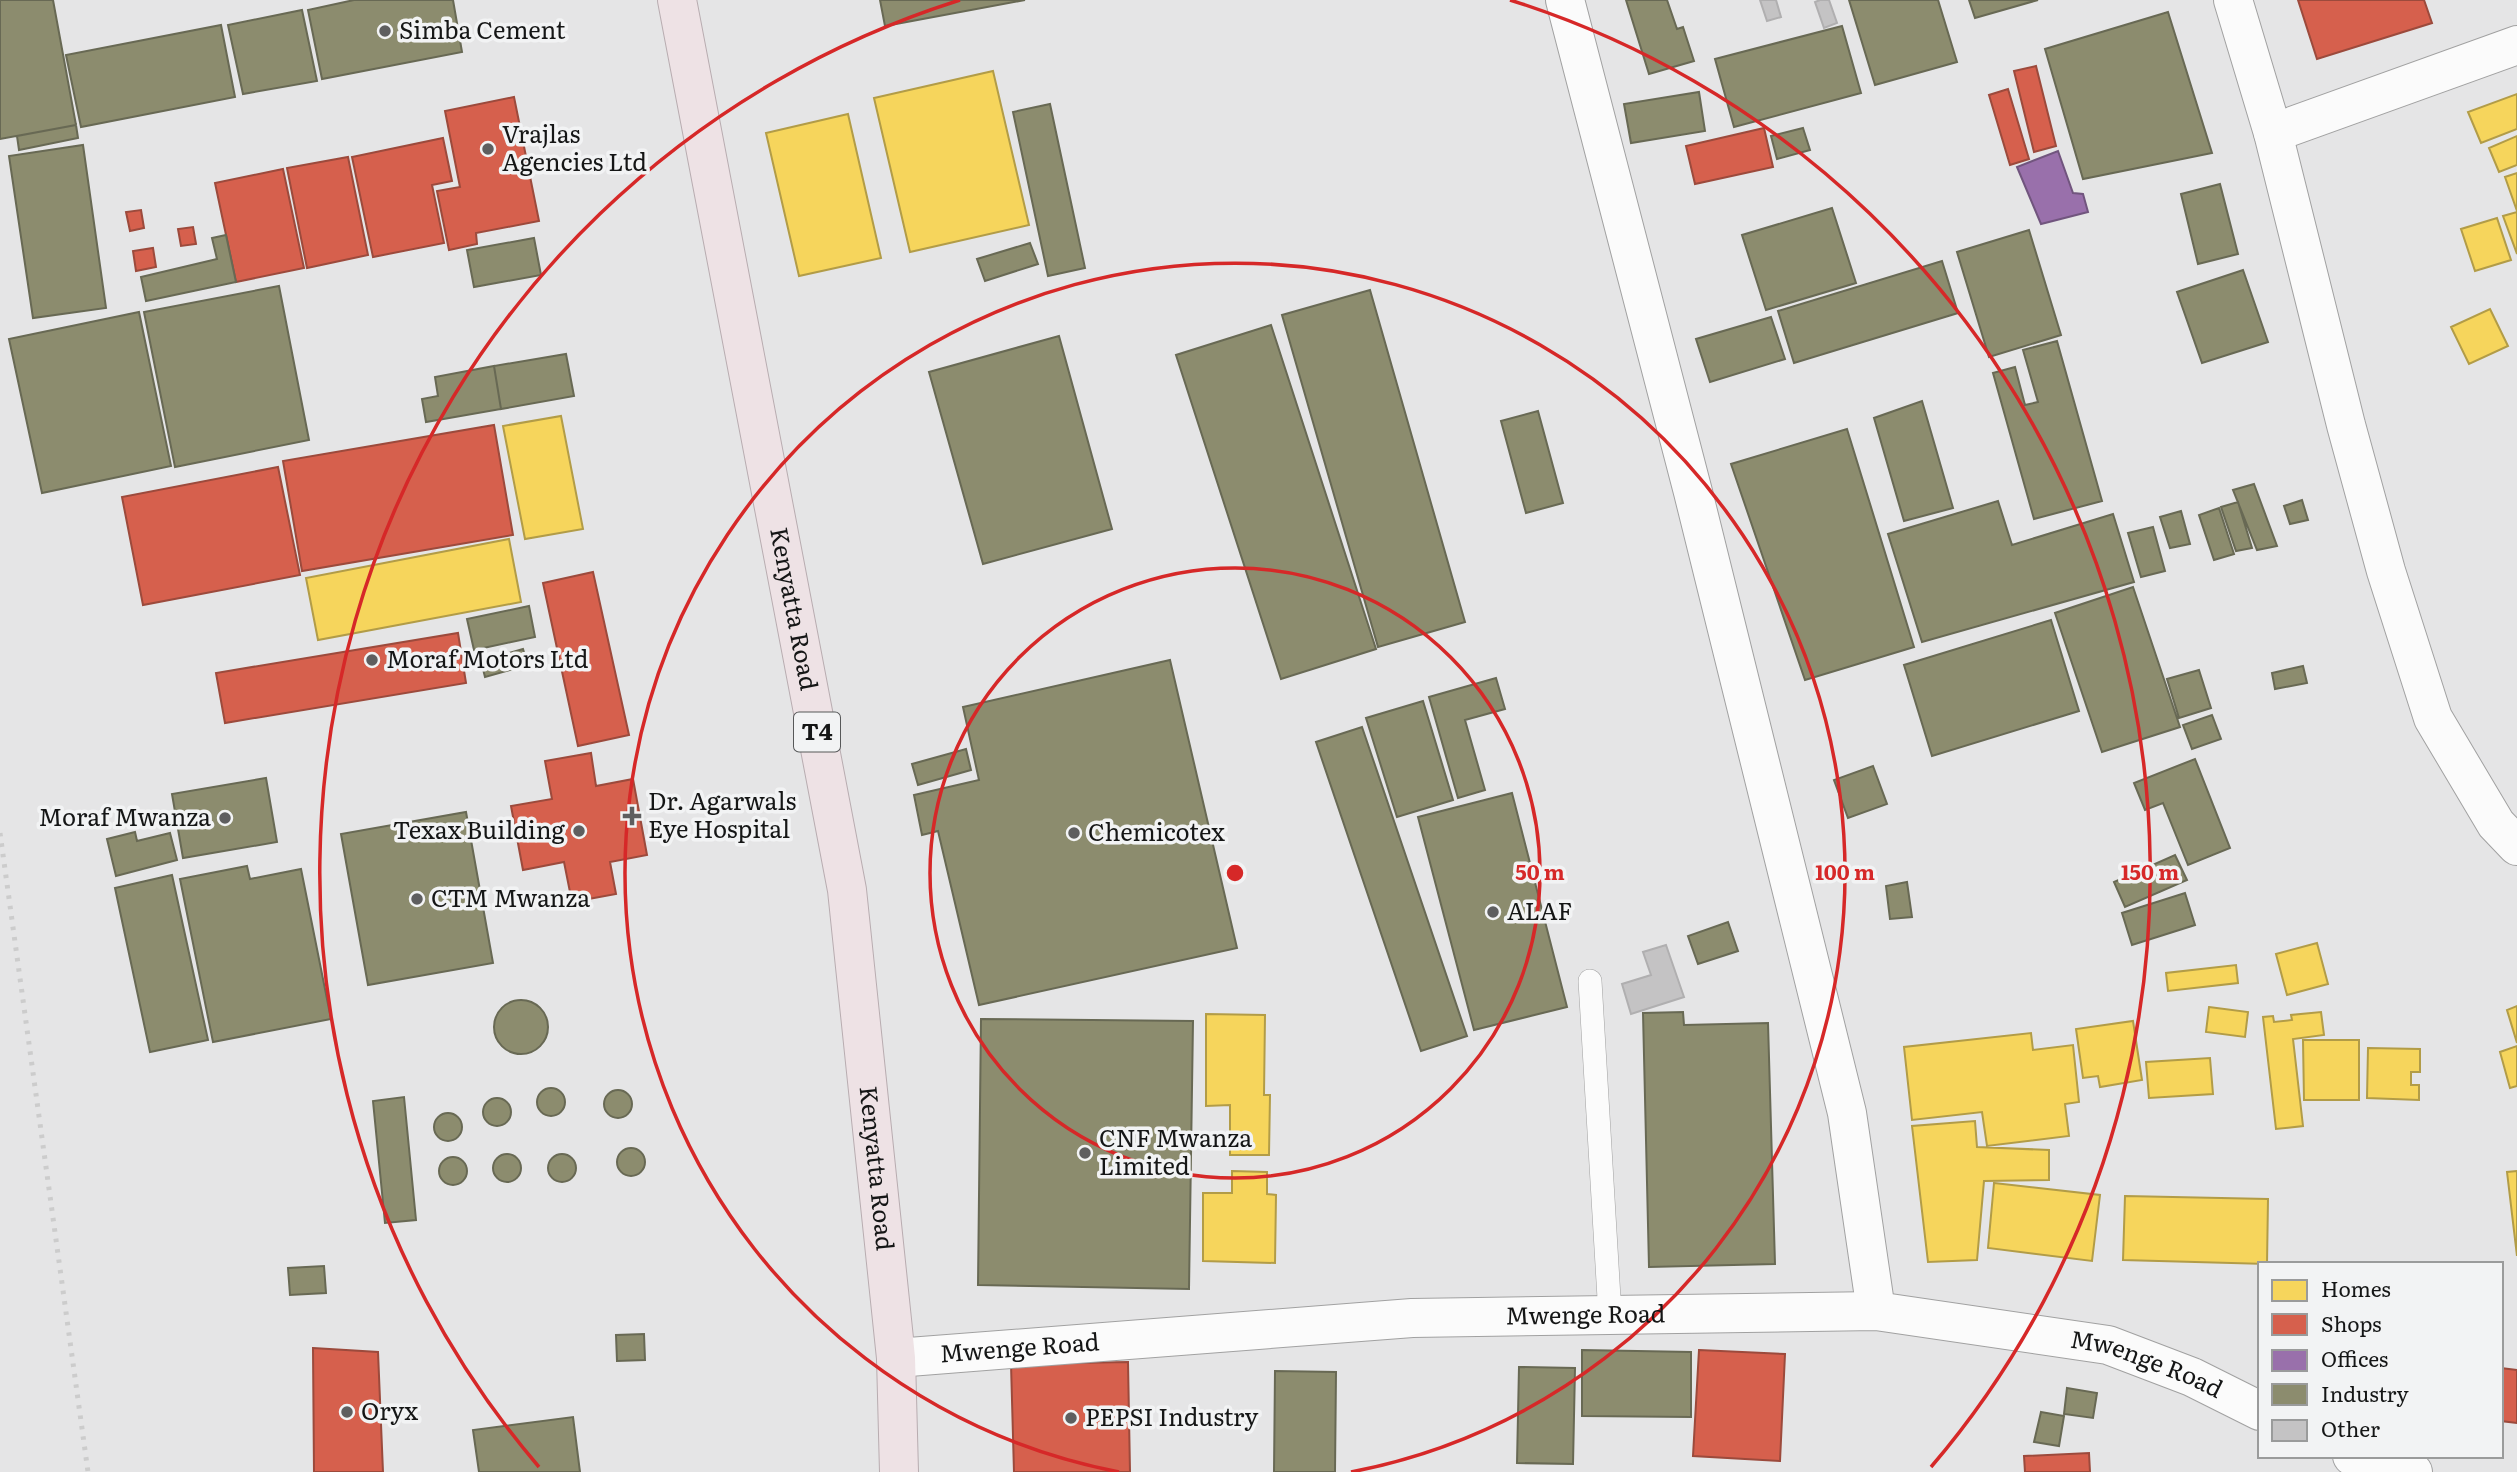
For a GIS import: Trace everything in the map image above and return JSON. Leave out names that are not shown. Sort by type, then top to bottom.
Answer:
[{"type":"highway","name":"Kenyatta Road","points":[[677,0],[847,890],[896,1358],[899,1472]]},
{"type":"street","points":[[1565,0],[1693,492],[1843,1100],[1877,1311]]},
{"type":"street","points":[[2233,0],[2273,133],[2353,452],[2386,571],[2433,718],[2496,824],[2517,846]]},
{"type":"street","points":[[2273,133],[2517,45]]},
{"type":"street","name":"Mwenge Road","points":[[896,1358],[1412,1318],[1877,1311],[2108,1345],[2192,1377],[2258,1410]]},
{"type":"street","points":[[2362,1464],[2413,1472]]},
{"type":"lane","points":[[1590,981],[1610,1315]]},
{"type":"building: Homes","points":[[993,71],[1029,225],[910,252],[874,98]]},
{"type":"building: Homes","points":[[2517,94],[2517,129],[2481,143],[2468,112]]},
{"type":"building: Homes","points":[[848,114],[881,258],[799,276],[766,133]]},
{"type":"building: Homes","points":[[2517,136],[2517,165],[2499,172],[2489,148]]},
{"type":"building: Homes","points":[[2517,173],[2517,211],[2505,177]]},
{"type":"building: Homes","points":[[2517,212],[2517,254],[2503,216]]},
{"type":"building: Homes","points":[[2497,218],[2511,260],[2475,271],[2461,229]]},
{"type":"building: Homes","points":[[2490,309],[2508,346],[2469,364],[2451,327]]},
{"type":"building: Homes","points":[[561,416],[583,529],[525,539],[503,426]]},
{"type":"building: Homes","points":[[509,539],[521,602],[318,640],[306,578]]},
{"type":"building: Homes","points":[[2317,943],[2328,984],[2287,995],[2276,954]]},
{"type":"building: Homes","points":[[2236,965],[2238,983],[2168,991],[2166,973]]},
{"type":"building: Homes","points":[[2517,1006],[2517,1043],[2507,1010]]},
{"type":"building: Homes","points":[[2209,1007],[2248,1012],[2245,1037],[2206,1032]]},
{"type":"building: Homes","points":[[2321,1012],[2324,1035],[2293,1039],[2303,1126],[2276,1129],[2263,1017],[2273,1016],[2274,1022],[2292,1020],[2291,1015]]},
{"type":"building: Homes","points":[[1206,1014],[1265,1015],[1264,1095],[1270,1095],[1269,1155],[1230,1155],[1230,1105],[1206,1106]]},
{"type":"building: Homes","points":[[2133,1021],[2142,1080],[2100,1087],[2098,1076],[2083,1078],[2076,1029]]},
{"type":"building: Homes","points":[[2031,1033],[2033,1050],[2073,1045],[2079,1102],[2065,1104],[2069,1136],[1987,1146],[1982,1112],[1912,1120],[1904,1047]]},
{"type":"building: Homes","points":[[2303,1040],[2359,1040],[2359,1100],[2304,1100]]},
{"type":"building: Homes","points":[[2517,1046],[2517,1086],[2510,1088],[2500,1052]]},
{"type":"building: Homes","points":[[2368,1048],[2420,1049],[2420,1072],[2411,1072],[2411,1085],[2419,1085],[2419,1100],[2367,1098]]},
{"type":"building: Homes","points":[[2210,1058],[2213,1094],[2149,1098],[2146,1062]]},
{"type":"building: Homes","points":[[1975,1121],[1977,1147],[2049,1150],[2049,1180],[1984,1181],[1977,1260],[1928,1262],[1912,1126]]},
{"type":"building: Homes","points":[[1232,1171],[1267,1172],[1267,1194],[1276,1195],[1275,1263],[1203,1261],[1203,1193],[1232,1193]]},
{"type":"building: Homes","points":[[2517,1171],[2517,1256],[2507,1172]]},
{"type":"building: Homes","points":[[1994,1183],[2100,1195],[2092,1261],[1988,1248]]},
{"type":"building: Homes","points":[[2125,1196],[2268,1199],[2267,1262],[2123,1260]]},
{"type":"building: Shops","points":[[2298,0],[2424,0],[2432,23],[2317,59]]},
{"type":"building: Shops","points":[[2036,66],[2056,146],[2034,152],[2014,71]]},
{"type":"building: Shops","points":[[2008,89],[2029,159],[2010,165],[1989,95]]},
{"type":"building: Shops","name":"Vrajlas Agencies Ltd","points":[[514,97],[539,221],[476,233],[477,244],[449,250],[437,191],[460,187],[445,111]]},
{"type":"building: Shops","points":[[1764,128],[1773,167],[1695,184],[1686,146]]},
{"type":"building: Shops","points":[[443,138],[452,181],[432,185],[444,243],[373,257],[352,157]]},
{"type":"building: Shops","points":[[348,157],[368,255],[307,268],[287,168]]},
{"type":"building: Shops","points":[[283,169],[304,268],[236,282],[215,183]]},
{"type":"building: Shops","points":[[141,210],[144,228],[130,231],[126,212]]},
{"type":"building: Shops","points":[[193,227],[196,244],[181,246],[178,229]]},
{"type":"building: Shops","points":[[153,248],[156,267],[136,271],[133,251]]},
{"type":"building: Shops","points":[[494,425],[513,535],[302,571],[283,461]]},
{"type":"building: Shops","points":[[278,467],[300,575],[143,605],[122,497]]},
{"type":"building: Shops","points":[[593,572],[629,735],[578,746],[543,583]]},
{"type":"building: Shops","points":[[458,633],[466,683],[225,723],[216,673]]},
{"type":"building: Shops","name":"Texax Building","points":[[591,753],[596,786],[633,779],[647,855],[610,862],[616,894],[572,902],[564,862],[523,870],[511,806],[552,799],[545,761]]},
{"type":"building: Shops","name":"Oryx","points":[[313,1348],[378,1352],[383,1472],[314,1472]]},
{"type":"building: Shops","points":[[1699,1350],[1785,1354],[1780,1461],[1693,1456]]},
{"type":"building: Shops","name":"PEPSI Industry","points":[[1128,1362],[1130,1472],[1014,1472],[1011,1364]]},
{"type":"building: Shops","points":[[2503,1368],[2517,1370],[2517,1423],[2503,1421]]},
{"type":"building: Shops","points":[[2089,1453],[2090,1472],[2025,1472],[2024,1456]]},
{"type":"building: Offices","points":[[2058,151],[2073,193],[2083,194],[2088,212],[2041,224],[2017,167]]},
{"type":"building: Industry","points":[[0,0],[53,0],[76,125],[0,139]]},
{"type":"building: Industry","name":"Simba Cement","points":[[354,0],[453,0],[462,52],[322,79],[308,10]]},
{"type":"building: Industry","points":[[880,0],[1025,0],[885,26]]},
{"type":"building: Industry","points":[[1626,0],[1667,0],[1677,29],[1683,27],[1694,61],[1649,74]]},
{"type":"building: Industry","points":[[1849,0],[1938,0],[1957,62],[1875,85]]},
{"type":"building: Industry","points":[[1969,0],[2038,0],[1975,18]]},
{"type":"building: Industry","points":[[302,10],[317,81],[243,94],[228,25]]},
{"type":"building: Industry","points":[[2168,12],[2212,153],[2083,179],[2045,49]]},
{"type":"building: Industry","points":[[221,25],[235,97],[81,127],[66,55]]},
{"type":"building: Industry","points":[[1842,26],[1861,93],[1734,127],[1715,59]]},
{"type":"building: Industry","points":[[1699,92],[1705,131],[1631,143],[1624,104]]},
{"type":"building: Industry","points":[[1050,104],[1085,268],[1048,276],[1013,112]]},
{"type":"building: Industry","points":[[76,125],[78,138],[19,150],[17,136]]},
{"type":"building: Industry","points":[[1803,128],[1810,150],[1777,159],[1771,136]]},
{"type":"building: Industry","points":[[83,145],[106,308],[33,318],[9,156]]},
{"type":"building: Industry","points":[[2220,184],[2238,254],[2198,264],[2181,194]]},
{"type":"building: Industry","points":[[1832,208],[1856,283],[1766,310],[1742,235]]},
{"type":"building: Industry","points":[[2029,230],[2061,335],[1989,357],[1957,252]]},
{"type":"building: Industry","points":[[226,235],[236,282],[146,301],[141,277],[217,259],[212,238]]},
{"type":"building: Industry","points":[[534,238],[541,275],[474,287],[467,250]]},
{"type":"building: Industry","points":[[1030,243],[1038,264],[985,281],[977,259]]},
{"type":"building: Industry","points":[[1942,261],[1958,313],[1794,363],[1778,311]]},
{"type":"building: Industry","points":[[2243,270],[2268,342],[2202,363],[2177,292]]},
{"type":"building: Industry","points":[[279,286],[309,440],[175,467],[144,312]]},
{"type":"building: Industry","points":[[1370,290],[1465,622],[1378,647],[1282,315]]},
{"type":"building: Industry","points":[[139,312],[171,466],[42,493],[9,339]]},
{"type":"building: Industry","points":[[1771,317],[1785,359],[1710,382],[1696,339]]},
{"type":"building: Industry","points":[[1271,325],[1376,649],[1281,679],[1176,355]]},
{"type":"building: Industry","points":[[1059,336],[1112,529],[983,564],[929,372]]},
{"type":"building: Industry","points":[[2057,341],[2102,501],[2034,519],[1993,373],[2015,367],[2025,405],[2038,402],[2023,350]]},
{"type":"building: Industry","points":[[566,354],[574,396],[501,409],[494,366]]},
{"type":"building: Industry","points":[[494,366],[501,409],[426,422],[422,399],[438,396],[435,377]]},
{"type":"building: Industry","points":[[1922,401],[1953,508],[1904,521],[1874,418]]},
{"type":"building: Industry","points":[[1538,411],[1563,503],[1526,513],[1501,421]]},
{"type":"building: Industry","points":[[1847,429],[1914,647],[1805,680],[1731,464]]},
{"type":"building: Industry","points":[[2254,484],[2277,546],[2257,550],[2233,490]]},
{"type":"building: Industry","points":[[2302,500],[2308,520],[2290,524],[2284,506]]},
{"type":"building: Industry","points":[[1998,501],[2012,545],[2113,514],[2134,582],[1922,642],[1888,534]]},
{"type":"building: Industry","points":[[2238,502],[2252,548],[2236,551],[2221,507]]},
{"type":"building: Industry","points":[[2219,508],[2234,554],[2214,560],[2199,515]]},
{"type":"building: Industry","points":[[2181,511],[2190,544],[2170,548],[2160,517]]},
{"type":"building: Industry","points":[[2153,527],[2165,571],[2141,577],[2128,533]]},
{"type":"building: Industry","points":[[2133,587],[2180,727],[2102,752],[2055,613]]},
{"type":"building: Industry","points":[[529,606],[535,637],[474,650],[467,619]]},
{"type":"building: Industry","points":[[2051,620],[2079,711],[1932,756],[1904,665]]},
{"type":"building: Industry","points":[[523,649],[528,665],[485,677],[481,661]]},
{"type":"building: Industry","name":"Chemicotex","points":[[1170,660],[1237,948],[979,1005],[938,831],[922,835],[914,795],[979,780],[963,707]]},
{"type":"building: Industry","points":[[2303,666],[2307,683],[2275,689],[2272,673]]},
{"type":"building: Industry","points":[[2199,670],[2211,708],[2179,718],[2167,679]]},
{"type":"building: Industry","points":[[1496,678],[1505,709],[1465,720],[1485,790],[1458,798],[1429,697]]},
{"type":"building: Industry","points":[[1423,701],[1453,800],[1397,817],[1366,718]]},
{"type":"building: Industry","points":[[2212,715],[2221,739],[2192,749],[2183,725]]},
{"type":"building: Industry","name":"ALAF","points":[[1362,727],[1467,1036],[1421,1051],[1316,742]]},
{"type":"building: Industry","points":[[966,749],[971,770],[918,785],[912,764]]},
{"type":"building: Industry","points":[[2195,759],[2230,848],[2188,865],[2163,803],[2145,810],[2134,783]]},
{"type":"building: Industry","points":[[1873,766],[1887,804],[1848,818],[1834,780]]},
{"type":"building: Industry","name":"Moraf Mwanza","points":[[266,778],[277,842],[183,858],[172,794]]},
{"type":"building: Industry","name":"ALAF","points":[[1512,793],[1567,1007],[1474,1030],[1418,817]]},
{"type":"building: Industry","name":"CTM Mwanza","points":[[466,812],[493,963],[368,985],[341,834]]},
{"type":"building: Industry","points":[[135,832],[137,841],[170,833],[177,860],[116,876],[107,839]]},
{"type":"building: Industry","points":[[2175,855],[2187,880],[2125,907],[2114,882]]},
{"type":"building: Industry","points":[[247,866],[250,879],[301,869],[331,1019],[213,1042],[180,879]]},
{"type":"building: Industry","points":[[172,875],[208,1040],[150,1052],[115,888]]},
{"type":"building: Industry","points":[[1907,882],[1912,917],[1890,919],[1886,886]]},
{"type":"building: Industry","points":[[2185,893],[2195,925],[2132,945],[2122,913]]},
{"type":"building: Industry","points":[[1728,922],[1738,951],[1698,964],[1688,936]]},
{"type":"building: Industry","points":[[521,1000],[540,1008],[548,1027],[540,1046],[521,1054],[502,1046],[494,1027],[502,1008]]},
{"type":"building: Industry","points":[[1683,1012],[1684,1025],[1768,1023],[1775,1264],[1649,1267],[1643,1013]]},
{"type":"building: Industry","name":"CNF Mwanza Limited","points":[[981,1019],[1193,1021],[1189,1289],[978,1285]]},
{"type":"building: Industry","points":[[551,1088],[561,1092],[565,1102],[561,1112],[551,1116],[541,1112],[537,1102],[541,1092]]},
{"type":"building: Industry","points":[[618,1090],[628,1094],[632,1104],[628,1114],[618,1118],[608,1114],[604,1104],[608,1094]]},
{"type":"building: Industry","points":[[404,1097],[416,1220],[385,1223],[373,1101]]},
{"type":"building: Industry","points":[[497,1098],[507,1102],[511,1112],[507,1122],[497,1126],[487,1122],[483,1112],[487,1102]]},
{"type":"building: Industry","points":[[448,1113],[458,1117],[462,1127],[458,1137],[448,1141],[438,1137],[434,1127],[438,1117]]},
{"type":"building: Industry","points":[[631,1148],[641,1152],[645,1162],[641,1172],[631,1176],[621,1172],[617,1162],[621,1152]]},
{"type":"building: Industry","points":[[507,1154],[517,1158],[521,1168],[517,1178],[507,1182],[497,1178],[493,1168],[497,1158]]},
{"type":"building: Industry","points":[[562,1154],[572,1158],[576,1168],[572,1178],[562,1182],[552,1178],[548,1168],[552,1158]]},
{"type":"building: Industry","points":[[453,1157],[463,1161],[467,1171],[463,1181],[453,1185],[443,1181],[439,1171],[443,1161]]},
{"type":"building: Industry","points":[[324,1266],[326,1293],[290,1295],[288,1268]]},
{"type":"building: Industry","points":[[644,1334],[645,1360],[617,1361],[616,1335]]},
{"type":"building: Industry","points":[[1582,1350],[1691,1352],[1691,1417],[1582,1416]]},
{"type":"building: Industry","points":[[1519,1367],[1575,1368],[1573,1464],[1517,1463]]},
{"type":"building: Industry","points":[[1275,1371],[1336,1372],[1335,1472],[1274,1472]]},
{"type":"building: Industry","points":[[2067,1388],[2097,1393],[2093,1418],[2064,1414]]},
{"type":"building: Industry","points":[[2041,1412],[2064,1416],[2059,1446],[2034,1442]]},
{"type":"building: Industry","points":[[573,1417],[580,1472],[479,1472],[473,1430]]},
{"type":"building: Other","points":[[1760,0],[1776,0],[1781,17],[1767,21]]},
{"type":"building: Other","points":[[1829,0],[1837,23],[1824,28],[1815,2]]},
{"type":"building: Other","points":[[1666,945],[1684,997],[1631,1014],[1622,984],[1651,975],[1643,952]]},
{"type":"railway","points":[[0,833],[88,1472]]},
{"type":"place","name":"Simba Cement","points":[[385,31]]},
{"type":"place","name":"Vrajlas Agencies Ltd","points":[[488,149]]},
{"type":"place","name":"Moraf Motors Ltd","points":[[372,660]]},
{"type":"place","name":"Dr. Agarwals Eye Hospital","points":[[632,816]]},
{"type":"place","name":"Moraf Mwanza","points":[[225,818]]},
{"type":"place","name":"Texax Building","points":[[579,831]]},
{"type":"place","name":"Chemicotex","points":[[1074,833]]},
{"type":"place","name":"CTM Mwanza","points":[[417,899]]},
{"type":"place","name":"ALAF","points":[[1493,912]]},
{"type":"place","name":"CNF Mwanza Limited","points":[[1085,1153]]},
{"type":"place","name":"Oryx","points":[[347,1412]]},
{"type":"place","name":"PEPSI Industry","points":[[1071,1418]]}]
